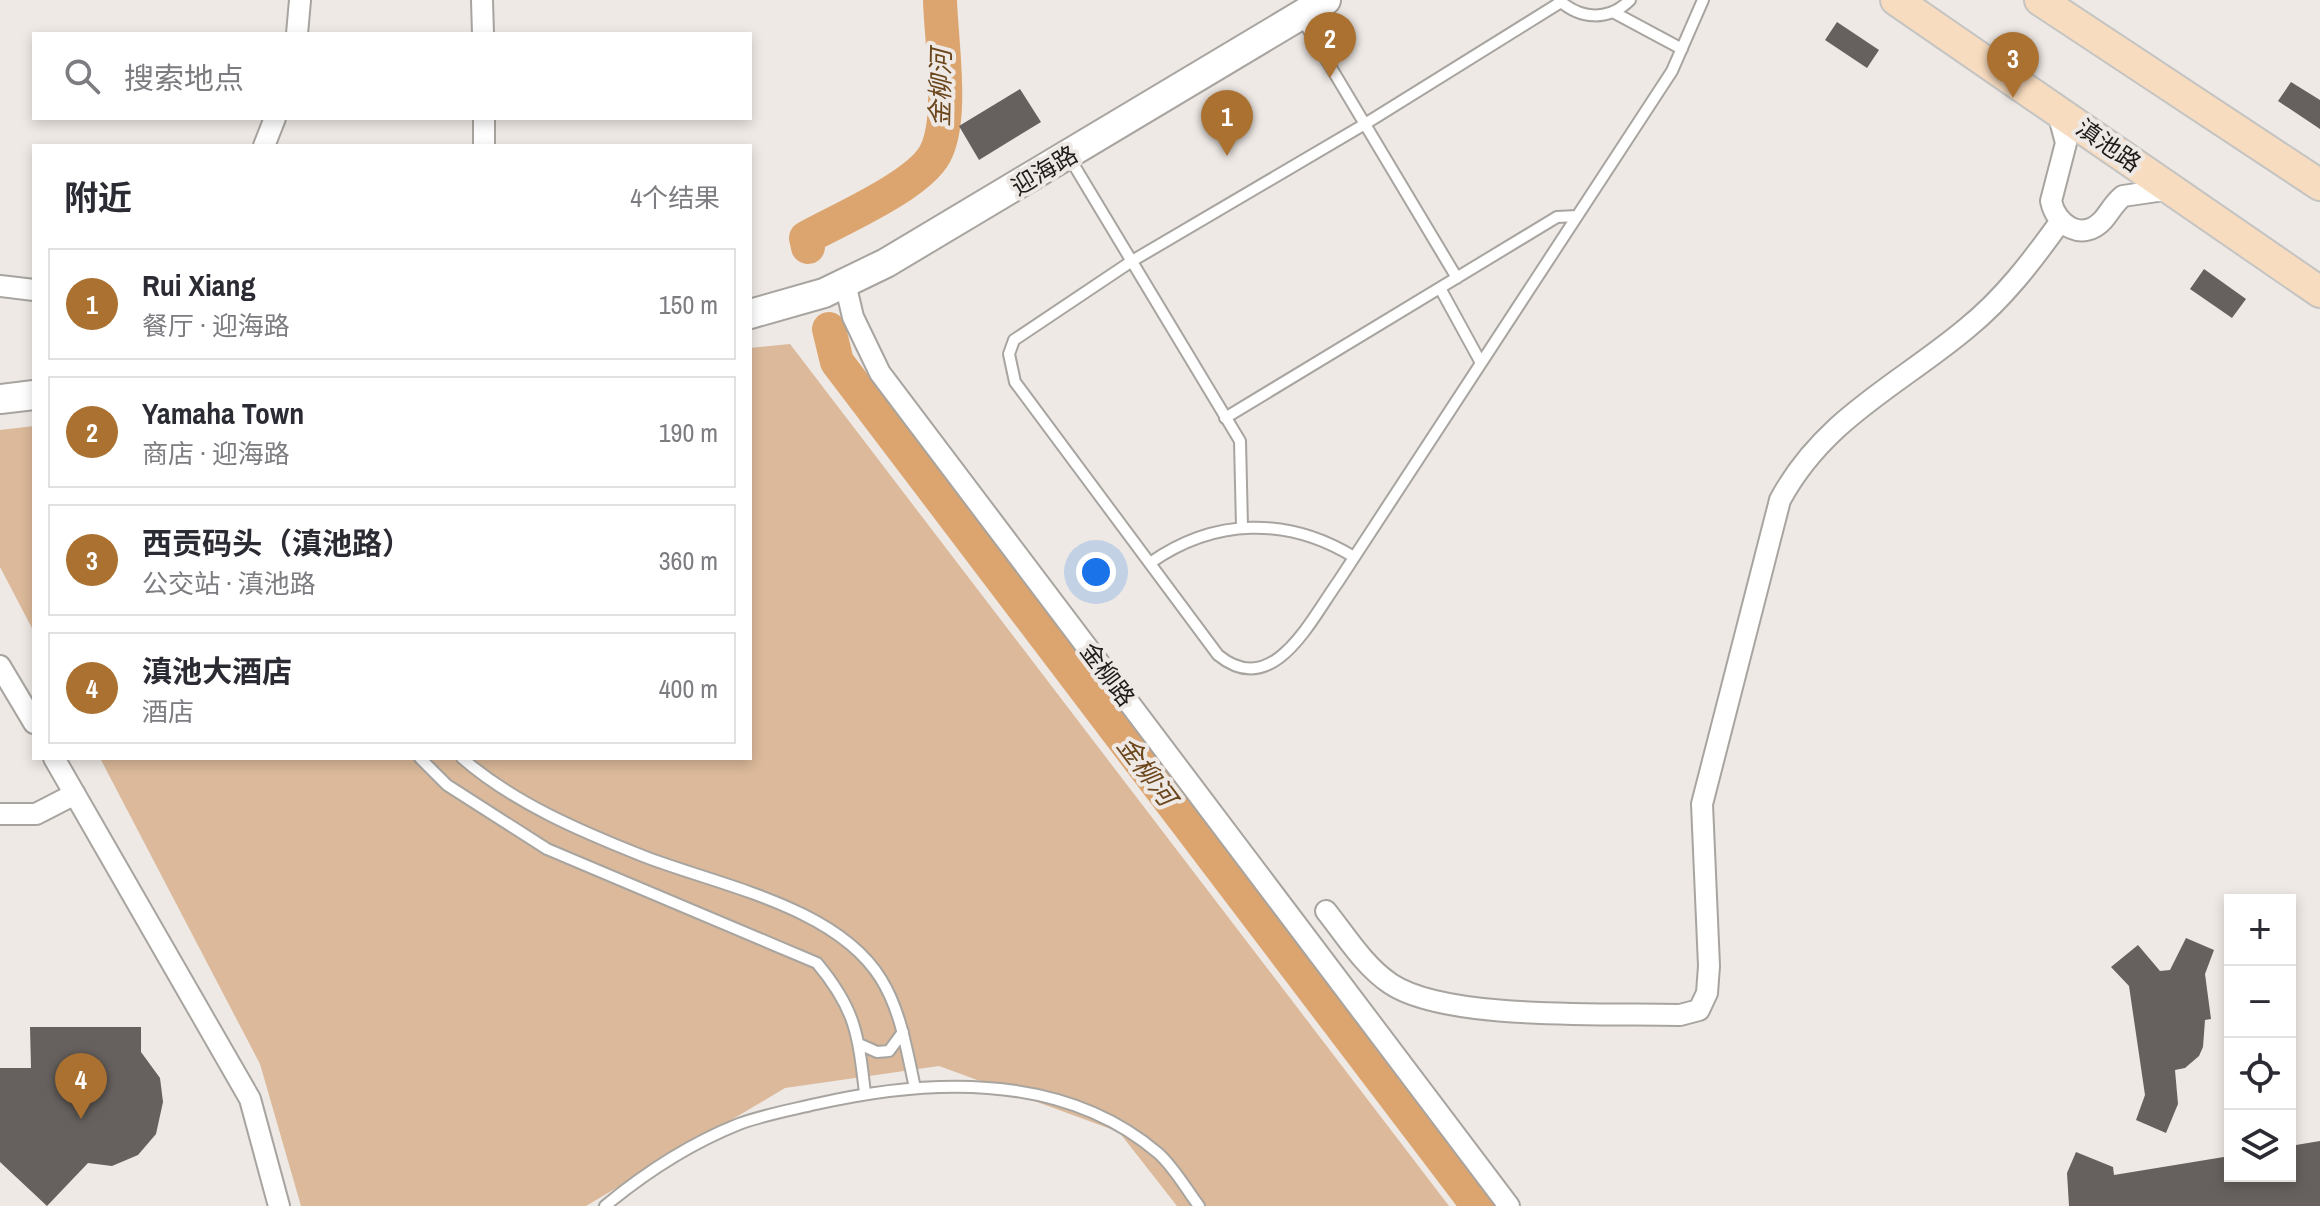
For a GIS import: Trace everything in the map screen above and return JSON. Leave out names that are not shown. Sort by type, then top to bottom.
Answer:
[{"type":"main road","name":"滇池路","points":[[1896,0],[2320,292]]},
{"type":"main road","points":[[2040,0],[2320,185]]},
{"type":"street","points":[[297,32],[300,0]]},
{"type":"street","points":[[482,0],[483,32]]},
{"type":"street","name":"迎海路","points":[[752,313],[824,293],[939,232],[1326,0]]},
{"type":"street","points":[[2057,109],[2066,143],[2051,194],[2053,210],[2060,222],[2071,229],[2090,229],[2102,221],[2123,196],[2146,190],[2174,189]]},
{"type":"street","points":[[265,144],[274,120]]},
{"type":"street","points":[[484,120],[484,144]]},
{"type":"street","points":[[1326,911],[1372,970],[1393,986],[1419,997],[1496,1010],[1680,1015],[1699,1010],[1707,993],[1709,966],[1702,804],[1710,765],[1735,686],[1769,532],[1780,500],[1796,470],[1817,444],[1845,419],[1966,329],[2004,294],[2060,222]]},
{"type":"street","name":"金柳路","points":[[845,283],[853,317],[880,373],[1509,1206]]},
{"type":"street","points":[[0,286],[32,290]]},
{"type":"street","points":[[0,399],[32,395]]},
{"type":"street","points":[[0,666],[32,720]]},
{"type":"street","points":[[55,760],[250,1099],[279,1206]]},
{"type":"street","points":[[0,814],[36,814],[75,794]]},
{"type":"lane","points":[[1630,0],[1613,12],[1591,16],[1560,1],[1365,124],[1132,261],[1018,334],[1011,347],[1010,366],[1015,382],[1218,655],[1230,665],[1248,670],[1267,666],[1282,656],[1354,557],[1672,71],[1703,0]]},
{"type":"lane","points":[[1613,12],[1682,49]]},
{"type":"lane","points":[[1300,16],[1457,278]]},
{"type":"lane","points":[[1068,155],[1240,441],[1242,527]]},
{"type":"lane","points":[[1225,418],[1557,217],[1577,216]]},
{"type":"lane","points":[[1440,288],[1481,363]]},
{"type":"lane","points":[[1150,563],[1184,542],[1242,527],[1301,532],[1354,557]]},
{"type":"lane","points":[[422,760],[447,785],[547,849],[817,963],[844,996],[859,1044],[865,1093]]},
{"type":"lane","points":[[465,760],[560,821],[645,857],[773,900],[855,946],[882,980],[903,1032],[915,1088]]},
{"type":"lane","points":[[859,1044],[877,1052],[889,1051],[903,1032]]},
{"type":"lane","points":[[605,1206],[644,1173],[741,1123],[865,1093],[915,1088],[998,1087],[1062,1100],[1106,1119],[1159,1154],[1199,1206]]},
{"type":"shaded area","points":[[790,344],[1449,1206],[1177,1206],[1119,1132],[939,1066],[785,1088],[586,1206],[301,1206],[260,1064],[101,760],[752,760],[752,348]]},
{"type":"shaded area","points":[[32,426],[32,628],[0,567],[0,430]]},
{"type":"building","points":[[1837,22],[1879,50],[1867,68],[1825,40]]},
{"type":"building","points":[[2291,82],[2320,100],[2320,129],[2278,101]]},
{"type":"building","points":[[1020,89],[1041,122],[979,160],[959,126]]},
{"type":"building","points":[[2204,269],[2246,299],[2232,318],[2190,289]]},
{"type":"building","points":[[2186,938],[2214,950],[2205,974],[2211,1019],[2205,1020],[2203,1047],[2199,1056],[2185,1068],[2175,1070],[2178,1104],[2166,1133],[2136,1120],[2145,1095],[2129,986],[2111,967],[2138,945],[2160,971],[2170,970]]},
{"type":"building","points":[[30,1027],[141,1027],[141,1052],[160,1078],[163,1102],[156,1134],[138,1155],[112,1166],[88,1163],[47,1206],[0,1162],[0,1068],[31,1068]]},
{"type":"building","points":[[2320,1141],[2320,1206],[2069,1206],[2067,1173],[2076,1152],[2113,1167],[2114,1175],[2224,1157],[2224,1182],[2296,1182],[2296,1145]]},
{"type":"waterway","name":"金柳河","points":[[808,247],[806,238],[895,190],[926,166],[935,154],[941,139],[945,100],[940,0]]},
{"type":"waterway","name":"金柳河","points":[[829,329],[837,362],[1478,1206]]},
{"type":"place","name":"Yamaha Town","points":[[1330,78]]},
{"type":"place","name":"西贡码头（滇池路）","points":[[2013,98]]},
{"type":"place","name":"Rui Xiang","points":[[1227,156]]},
{"type":"place","name":"滇池大酒店","points":[[81,1119]]}]
